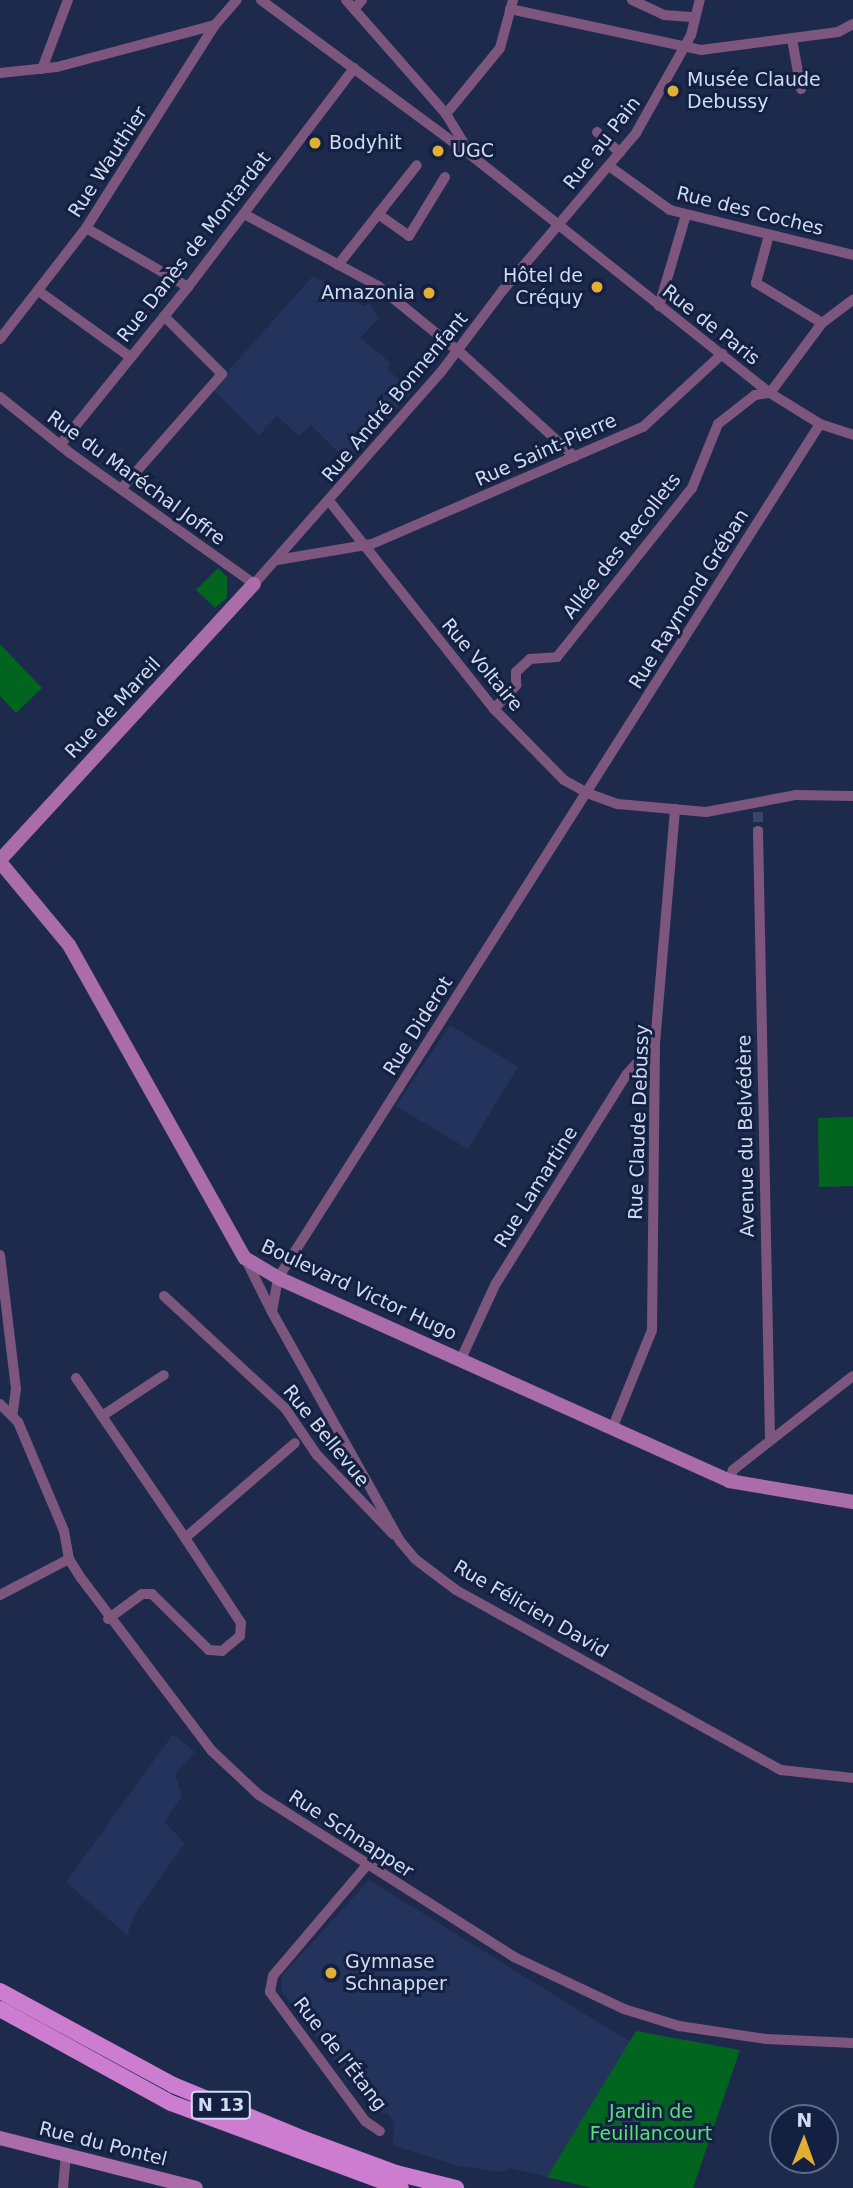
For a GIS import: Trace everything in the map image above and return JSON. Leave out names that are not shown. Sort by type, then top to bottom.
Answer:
[{"type":"main road","name":"N 13","points":[[0,1990],[173,2085],[317,2144],[456,2188]]},
{"type":"main road","name":"N 13","points":[[0,2009],[171,2103],[401,2188]]},
{"type":"street","points":[[42,69],[68,0]]},
{"type":"street","name":"Rue Wauthier","points":[[0,339],[40,292],[86,228],[215,24],[237,0]]},
{"type":"street","name":"Rue de Paris","points":[[261,0],[290,27],[354,68],[472,156],[770,393],[820,424],[853,435]]},
{"type":"street","points":[[346,0],[446,114],[472,156]]},
{"type":"street","points":[[354,9],[362,0]]},
{"type":"street","points":[[632,0],[664,15],[695,17]]},
{"type":"street","name":"Rue au Pain","points":[[557,226],[620,153],[656,103],[695,17],[698,1]]},
{"type":"street","points":[[446,114],[454,110],[500,48],[511,4],[681,48],[727,48],[792,39],[838,32],[853,24]]},
{"type":"street","points":[[0,73],[42,69],[215,24]]},
{"type":"street","points":[[792,39],[802,89]]},
{"type":"street","name":"Rue Danès de Montardat","points":[[60,445],[188,287],[354,68]]},
{"type":"street","points":[[597,132],[620,153]]},
{"type":"street","points":[[338,265],[417,165]]},
{"type":"street","name":"Rue des Coches","points":[[609,166],[657,203],[686,215],[853,255]]},
{"type":"street","points":[[378,214],[409,236],[444,177]]},
{"type":"street","points":[[244,214],[377,286],[458,352],[575,457]]},
{"type":"street","points":[[659,306],[686,215]]},
{"type":"street","name":"Rue André Bonnenfant","points":[[254,584],[330,502],[458,352],[557,226]]},
{"type":"street","points":[[86,228],[188,287]]},
{"type":"street","points":[[769,235],[756,283],[822,323]]},
{"type":"street","points":[[40,292],[130,357]]},
{"type":"street","points":[[770,393],[822,323],[853,300]]},
{"type":"street","points":[[121,489],[222,374],[164,316]]},
{"type":"street","name":"Rue Saint-Pierre","points":[[277,560],[363,545],[643,426],[722,354]]},
{"type":"street","name":"Allée des Recollets","points":[[494,709],[516,685],[516,672],[530,659],[558,657],[692,488],[718,424],[755,395],[770,393]]},
{"type":"street","name":"Rue du Maréchal Joffre","points":[[0,397],[60,445],[254,584]]},
{"type":"street","name":"Rue Raymond Gréban","points":[[587,793],[820,424]]},
{"type":"street","name":"Rue Voltaire","points":[[330,502],[494,709],[564,780],[587,793],[618,804],[706,812],[758,807],[796,795],[853,796]]},
{"type":"street","name":"Rue de Mareil","points":[[0,861],[254,584]]},
{"type":"street","name":"Rue Diderot","points":[[278,1278],[587,793]]},
{"type":"street","name":"Rue Claude Debussy","points":[[612,1429],[652,1330],[655,1043],[675,809]]},
{"type":"street","name":"Avenue du Belvédère","points":[[758,831],[770,1440]]},
{"type":"street","name":"Boulevard Victor Hugo","points":[[0,861],[69,945],[245,1258],[278,1278],[729,1481],[853,1502]]},
{"type":"street","name":"Rue Lamartine","points":[[461,1359],[503,1274],[626,1075],[655,1043]]},
{"type":"street","points":[[0,1255],[16,1389],[12,1416]]},
{"type":"street","name":"Rue Félicien David","points":[[245,1258],[272,1312],[400,1541],[415,1559],[456,1590],[781,1770],[853,1778]]},
{"type":"street","points":[[272,1312],[278,1278]]},
{"type":"street","name":"Rue Bellevue","points":[[164,1296],[285,1408],[355,1499],[400,1541]]},
{"type":"street","points":[[102,1416],[164,1375]]},
{"type":"street","points":[[729,1481],[733,1470],[853,1376]]},
{"type":"street","points":[[76,1378],[241,1623],[240,1636],[222,1651],[209,1650],[152,1594],[142,1594],[108,1619]]},
{"type":"street","points":[[0,1405],[12,1416]]},
{"type":"street","name":"Rue Schnapper","points":[[12,1416],[64,1531],[69,1559],[108,1619],[234,1774],[367,1864],[538,1971],[647,2018],[766,2039],[853,2043]]},
{"type":"street","points":[[185,1538],[295,1443]]},
{"type":"street","points":[[0,1595],[69,1559]]},
{"type":"street","name":"Rue de l'Étang","points":[[367,1864],[272,1976],[270,1992],[365,2121],[380,2131]]},
{"type":"street","name":"Rue du Pontel","points":[[0,2138],[196,2188]]},
{"type":"street","points":[[62,2188],[66,2154]]},
{"type":"shaded area","points":[[313,276],[365,306],[369,303],[379,318],[360,338],[391,363],[387,369],[412,391],[349,463],[311,425],[299,436],[277,416],[259,435],[212,389]]},
{"type":"shaded area","points":[[450,1025],[518,1067],[468,1149],[396,1106]]},
{"type":"shaded area","points":[[173,1734],[195,1752],[175,1774],[182,1796],[164,1822],[185,1843],[136,1912],[127,1935],[66,1882]]},
{"type":"shaded area","points":[[369,1880],[630,2042],[547,2177],[509,2168],[501,2172],[458,2166],[392,2145],[395,2124],[389,2114],[372,2110],[282,1992],[281,1977]]},
{"type":"green space","points":[[218,568],[227,577],[227,598],[215,608],[196,590]]},
{"type":"green space","points":[[0,644],[42,688],[16,713],[0,696]]},
{"type":"green space","points":[[853,1117],[853,1186],[819,1187],[818,1118]]},
{"type":"green space","name":"Jardin de Feuillancourt","points":[[636,2031],[740,2050],[693,2188],[592,2188],[547,2177]]},
{"type":"tunnel","points":[[758,812],[758,831]]},
{"type":"place","name":"Musée Claude Debussy","points":[[673,91]]},
{"type":"place","name":"Bodyhit","points":[[315,143]]},
{"type":"place","name":"UGC","points":[[438,151]]},
{"type":"place","name":"Hôtel de Créquy","points":[[597,287]]},
{"type":"place","name":"Amazonia","points":[[429,293]]},
{"type":"place","name":"Gymnase Schnapper","points":[[331,1973]]}]
